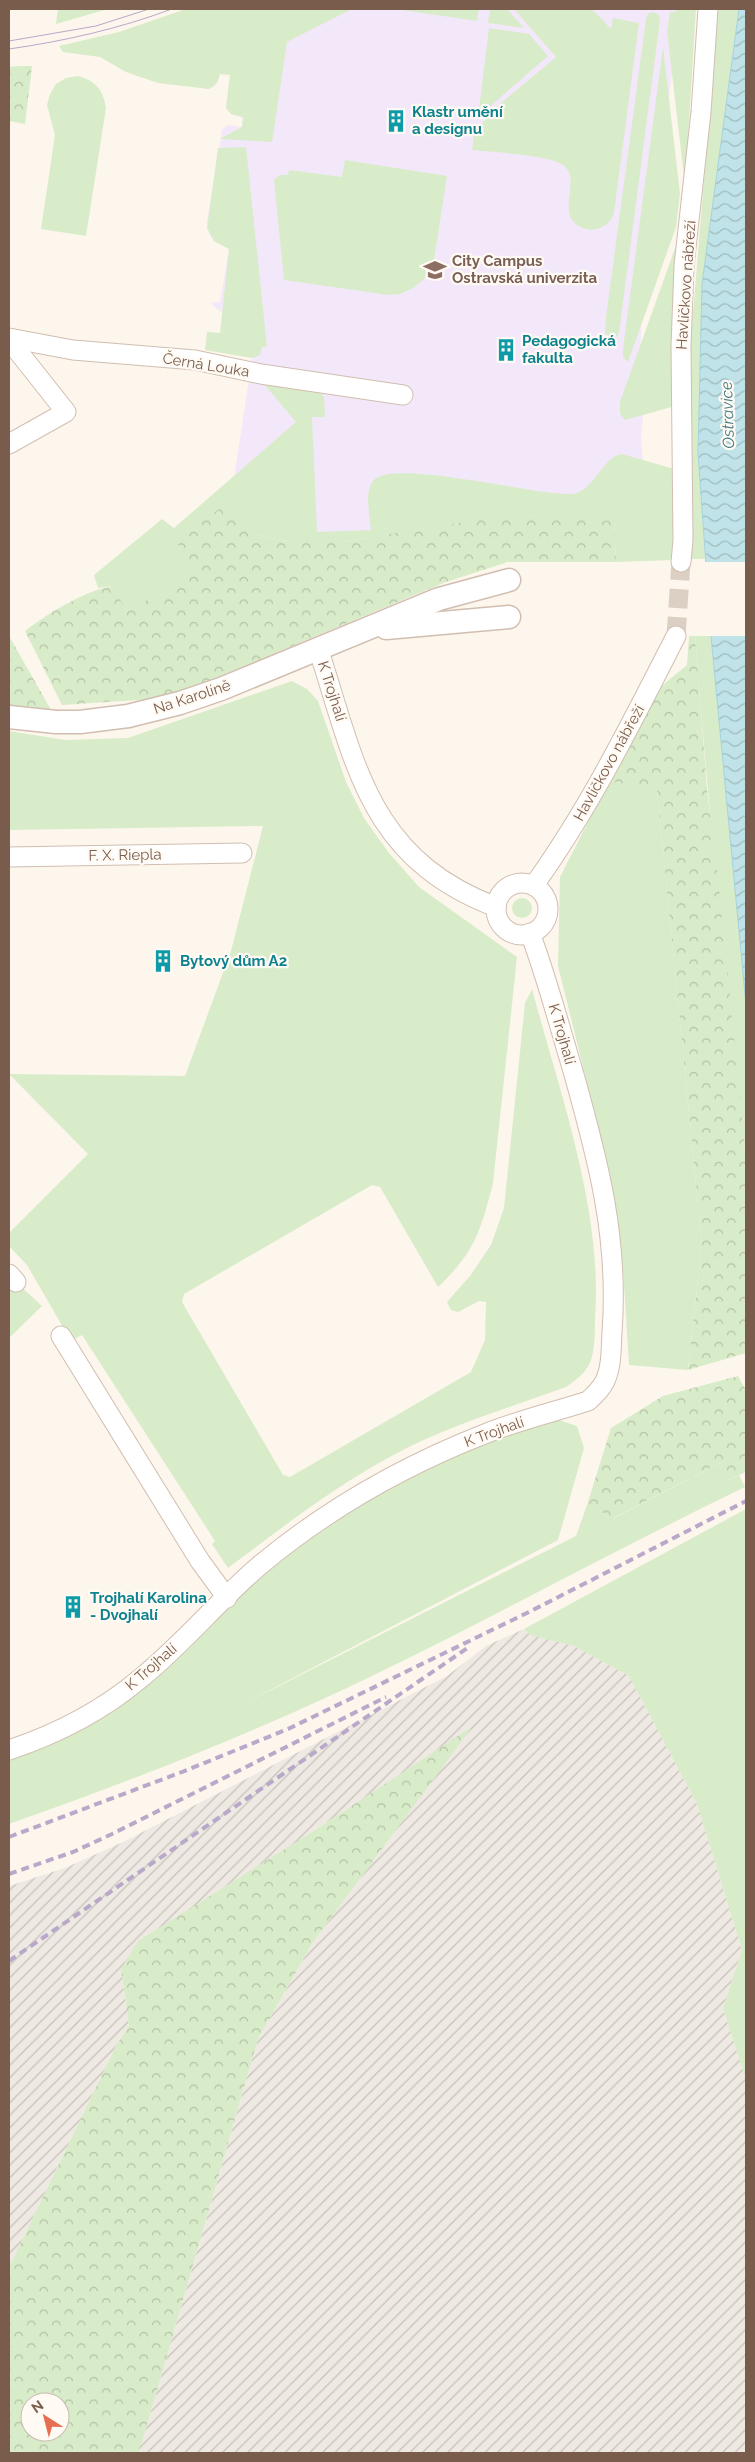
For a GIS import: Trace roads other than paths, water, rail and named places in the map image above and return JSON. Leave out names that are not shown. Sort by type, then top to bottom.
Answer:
[{"type":"street","name":"Havlíčkovo nábřeží","points":[[681,562],[683,511],[681,346],[684,266],[701,112],[708,9]]},
{"type":"street","name":"Černá Louka","points":[[9,339],[73,350],[195,360],[261,374],[403,395]]},
{"type":"street","points":[[9,339],[66,412],[9,444]]},
{"type":"street","points":[[365,630],[440,599],[509,580]]},
{"type":"street","points":[[365,630],[509,617]]},
{"type":"street","name":"Na Karolíně","points":[[9,718],[80,722],[153,710],[222,689],[365,630]]},
{"type":"street","name":"Havlíčkovo nábřeží","points":[[534,886],[564,843],[605,774],[676,636]]},
{"type":"street","name":"K Trojhalí","points":[[318,648],[357,770],[390,830],[408,853],[432,874],[455,889],[496,906]]},
{"type":"street","name":"F. X. Riepla","points":[[9,856],[242,853]]},
{"type":"street","points":[[517,883],[534,886],[544,894],[548,908],[544,922],[530,933],[522,934],[506,929],[497,915],[496,906],[503,891],[517,883]]},
{"type":"street","name":"K Trojhalí","points":[[9,1750],[61,1730],[95,1711],[141,1678],[260,1566],[333,1510],[421,1461],[488,1433],[588,1401],[599,1391],[606,1380],[610,1366],[614,1309],[608,1213],[597,1157],[544,971],[530,933]]},
{"type":"street","points":[[61,1336],[203,1567],[227,1598]]},
{"type":"water","name":"Ostravice","points":[[739,9],[746,9],[746,1005],[711,636],[698,453],[702,284]]},
{"type":"tunnel","points":[[676,636],[681,562]]},
{"type":"tram line","points":[[9,41],[96,26],[149,9]]},
{"type":"tram line","points":[[9,49],[91,34],[132,23],[172,9]]},
{"type":"railway","points":[[9,1837],[182,1772],[288,1729],[529,1612],[746,1501]]},
{"type":"railway","points":[[9,1961],[469,1647]]},
{"type":"railway","points":[[9,1874],[73,1852],[112,1834],[386,1697]]},
{"type":"place","name":"Klastr umění a designu","points":[[396,121]]},
{"type":"place","name":"City Campus Ostravská univerzita","points":[[435,270]]},
{"type":"place","name":"Pedagogická fakulta","points":[[506,350]]},
{"type":"place","name":"Bytový dům A2","points":[[163,961]]},
{"type":"place","name":"Trojhalí Karolina - Dvojhalí","points":[[73,1607]]}]
